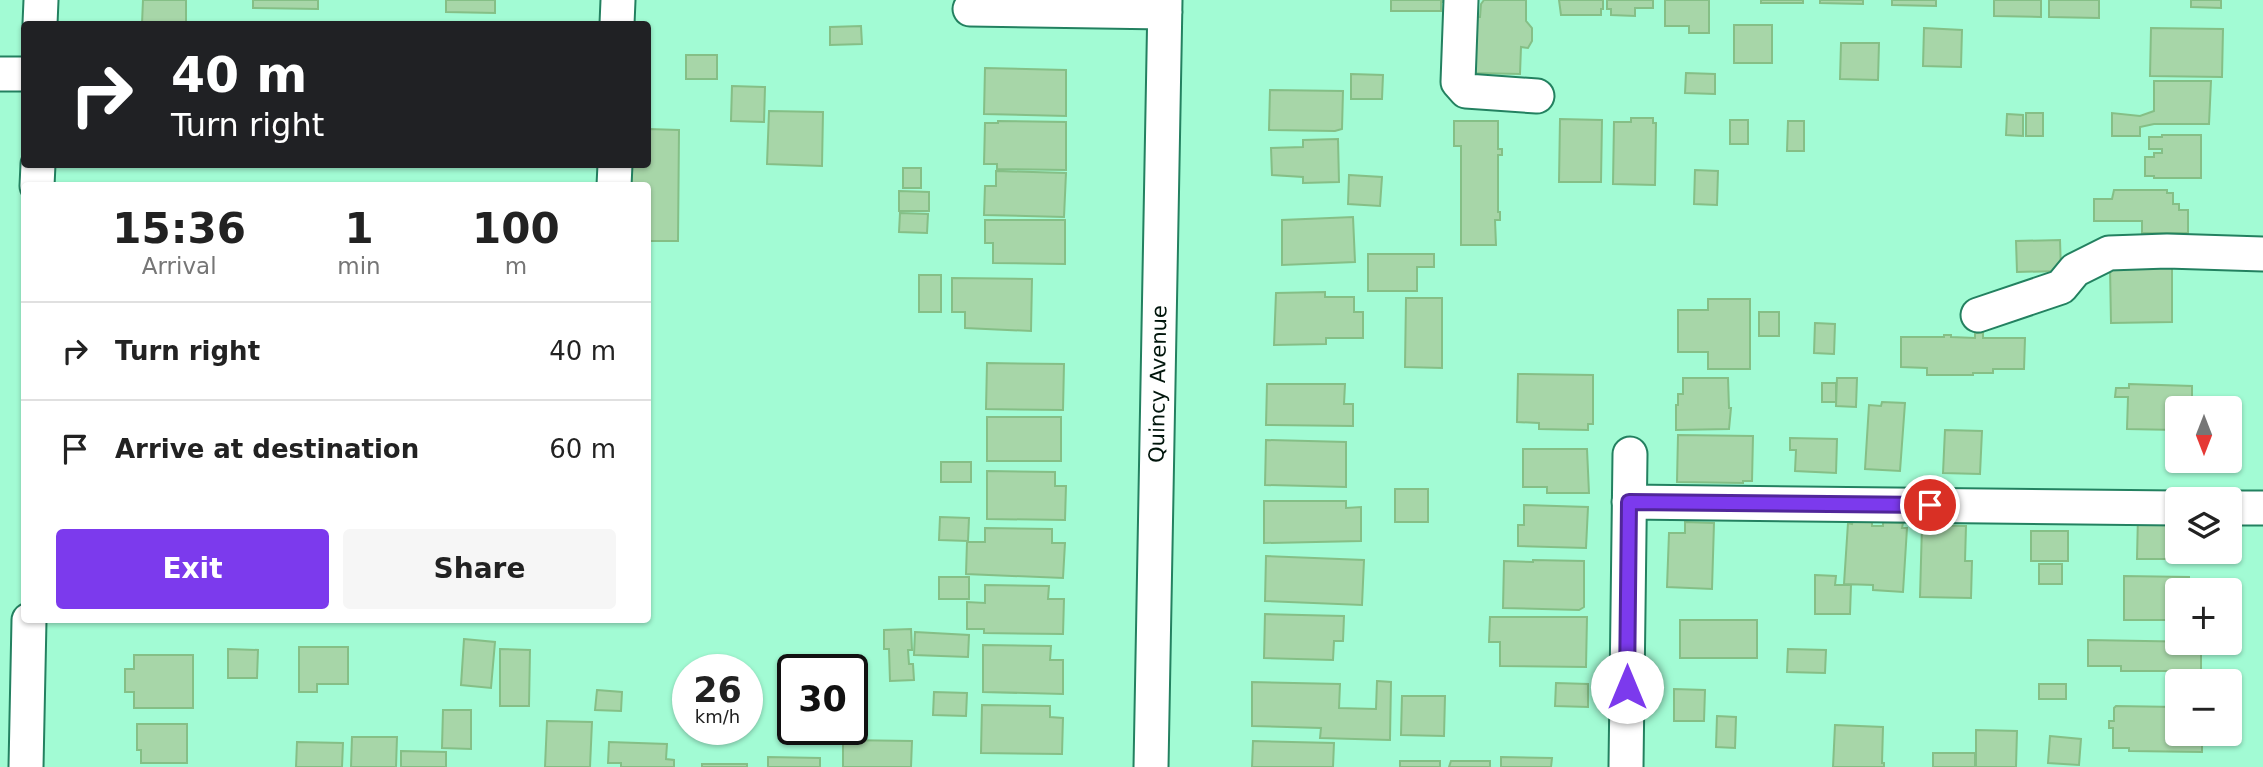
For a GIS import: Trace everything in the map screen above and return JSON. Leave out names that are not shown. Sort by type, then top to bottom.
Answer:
[{"type":"street","points":[[40,21],[41,0]]},
{"type":"street","points":[[617,21],[618,0]]},
{"type":"street","points":[[1461,0],[1458,82],[1466,91],[1536,96]]},
{"type":"street","points":[[970,9],[1165,6]]},
{"type":"street","name":"Quincy Avenue","points":[[1151,767],[1165,6]]},
{"type":"street","points":[[0,74],[21,74]]},
{"type":"street","points":[[1978,316],[2061,287],[2076,270],[2109,253],[2167,251],[2263,254]]},
{"type":"street","points":[[1626,767],[1630,454]]},
{"type":"street","points":[[1629,502],[2165,508]]},
{"type":"street","points":[[2242,508],[2263,508]]},
{"type":"street","points":[[26,767],[29,623]]},
{"type":"building","points":[[143,0],[186,0],[186,21],[142,21]]},
{"type":"building","points":[[253,0],[318,0],[318,9],[253,8]]},
{"type":"building","points":[[446,0],[495,0],[495,13],[446,12]]},
{"type":"building","points":[[1391,0],[1448,2],[1441,2],[1441,11],[1391,11]]},
{"type":"building","points":[[1484,0],[1526,0],[1526,21],[1532,28],[1532,41],[1528,48],[1521,47],[1520,74],[1473,73],[1474,17],[1480,17]]},
{"type":"building","points":[[1559,0],[1603,0],[1603,9],[1601,15],[1561,15]]},
{"type":"building","points":[[1607,0],[1653,0],[1653,8],[1635,8],[1635,16],[1611,15],[1611,9],[1607,9]]},
{"type":"building","points":[[1665,0],[1709,0],[1709,33],[1689,33],[1689,26],[1665,26]]},
{"type":"building","points":[[1761,0],[1803,0],[1803,3],[1761,3]]},
{"type":"building","points":[[1820,0],[1863,0],[1863,4],[1820,3]]},
{"type":"building","points":[[1892,0],[1936,0],[1936,6],[1892,5]]},
{"type":"building","points":[[1994,0],[2041,0],[2041,17],[1994,16]]},
{"type":"building","points":[[2049,0],[2099,0],[2099,18],[2049,17]]},
{"type":"building","points":[[2191,0],[2221,0],[2221,8],[2191,7]]},
{"type":"building","points":[[1734,25],[1772,25],[1772,63],[1734,63]]},
{"type":"building","points":[[861,26],[862,44],[830,45],[830,27]]},
{"type":"building","points":[[1924,28],[1962,30],[1961,67],[1923,66]]},
{"type":"building","points":[[2151,28],[2223,29],[2222,77],[2150,76]]},
{"type":"building","points":[[1841,43],[1879,43],[1878,80],[1840,79]]},
{"type":"building","points":[[686,55],[717,55],[717,79],[686,79]]},
{"type":"building","points":[[985,68],[1066,70],[1066,116],[984,114]]},
{"type":"building","points":[[1686,73],[1715,74],[1715,94],[1685,93]]},
{"type":"building","points":[[1351,74],[1383,75],[1382,99],[1351,99]]},
{"type":"building","points":[[2154,81],[2211,81],[2209,124],[2154,124],[2140,127],[2140,136],[2112,136],[2112,113],[2140,116],[2154,111]]},
{"type":"building","points":[[732,86],[765,87],[764,122],[731,121]]},
{"type":"building","points":[[1270,90],[1343,91],[1342,129],[1269,130]]},
{"type":"building","points":[[769,111],[823,112],[822,166],[767,164]]},
{"type":"building","points":[[2026,113],[2043,113],[2043,136],[2026,136]]},
{"type":"building","points":[[2007,114],[2023,115],[2023,136],[2006,135]]},
{"type":"building","points":[[1631,118],[1653,118],[1653,123],[1656,123],[1655,185],[1613,184],[1614,122],[1631,122]]},
{"type":"building","points":[[1560,119],[1602,120],[1601,182],[1559,182]]},
{"type":"building","points":[[1730,120],[1748,120],[1748,144],[1730,144]]},
{"type":"building","points":[[1454,121],[1498,121],[1498,149],[1502,149],[1502,155],[1498,155],[1500,220],[1495,220],[1496,245],[1461,245],[1461,146],[1454,146]]},
{"type":"building","points":[[1788,121],[1804,121],[1804,151],[1787,151]]},
{"type":"building","points":[[1066,122],[1066,170],[997,169],[997,164],[984,164],[985,123]]},
{"type":"building","points":[[651,129],[679,130],[678,241],[651,241],[651,182],[631,182],[632,168],[651,168]]},
{"type":"building","points":[[2201,135],[2201,178],[2145,176],[2145,157],[2162,153],[2162,149],[2149,149],[2149,137]]},
{"type":"building","points":[[1338,139],[1339,182],[1303,183],[1303,177],[1272,175],[1271,148],[1303,147],[1303,140]]},
{"type":"building","points":[[903,168],[921,168],[921,188],[903,188]]},
{"type":"building","points":[[1695,170],[1718,171],[1717,205],[1694,204]]},
{"type":"building","points":[[996,171],[1066,173],[1064,217],[984,215],[985,186],[996,186]]},
{"type":"building","points":[[1349,175],[1382,177],[1380,206],[1348,204]]},
{"type":"building","points":[[2114,190],[2167,190],[2167,193],[2173,193],[2173,204],[2179,204],[2179,210],[2188,210],[2188,233],[2142,233],[2142,221],[2094,221],[2094,199],[2112,199]]},
{"type":"building","points":[[899,191],[929,192],[929,211],[899,211]]},
{"type":"building","points":[[900,213],[928,214],[927,233],[899,232]]},
{"type":"building","points":[[1353,217],[1355,262],[1282,265],[1282,220]]},
{"type":"building","points":[[985,220],[1065,220],[1065,264],[993,263],[993,243],[985,243]]},
{"type":"building","points":[[2060,240],[2061,271],[2017,272],[2016,241]]},
{"type":"building","points":[[1368,254],[1434,254],[1434,267],[1417,267],[1417,291],[1368,291]]},
{"type":"building","points":[[2172,262],[2172,322],[2111,323],[2110,267]]},
{"type":"building","points":[[919,275],[941,275],[941,312],[919,312]]},
{"type":"building","points":[[952,278],[1032,279],[1031,331],[965,328],[965,312],[952,312]]},
{"type":"building","points":[[1325,292],[1325,297],[1354,297],[1354,312],[1363,312],[1363,338],[1326,338],[1326,344],[1274,345],[1276,293]]},
{"type":"building","points":[[1406,298],[1442,298],[1442,368],[1405,367]]},
{"type":"building","points":[[1708,299],[1750,299],[1750,369],[1708,369],[1708,352],[1678,352],[1678,310],[1708,310]]},
{"type":"building","points":[[1759,312],[1779,312],[1779,336],[1759,336]]},
{"type":"building","points":[[1815,323],[1835,324],[1834,354],[1814,353]]},
{"type":"building","points":[[1975,333],[1983,333],[1983,338],[2025,338],[2024,369],[1993,369],[1993,373],[1973,375],[1927,375],[1927,368],[1901,367],[1901,337],[1951,335],[1975,338]]},
{"type":"building","points":[[987,363],[1064,364],[1063,410],[986,409]]},
{"type":"building","points":[[1518,374],[1593,375],[1593,424],[1588,424],[1588,430],[1539,429],[1539,423],[1517,422]]},
{"type":"building","points":[[1683,378],[1728,378],[1731,408],[1729,429],[1676,430],[1676,405],[1678,394],[1683,394]]},
{"type":"building","points":[[1837,378],[1857,378],[1856,407],[1836,406]]},
{"type":"building","points":[[1822,383],[1836,383],[1836,402],[1822,402]]},
{"type":"building","points":[[1267,384],[1345,384],[1344,404],[1353,404],[1353,426],[1266,425]]},
{"type":"building","points":[[2129,384],[2192,386],[2192,396],[2165,396],[2165,430],[2127,429],[2128,397],[2115,397],[2116,388],[2129,388]]},
{"type":"building","points":[[1882,402],[1905,403],[1900,471],[1865,469],[1869,405],[1881,406]]},
{"type":"building","points":[[987,417],[1061,417],[1061,461],[987,461]]},
{"type":"building","points":[[1945,430],[1982,431],[1980,474],[1943,473]]},
{"type":"building","points":[[1678,435],[1753,436],[1752,481],[1677,482]]},
{"type":"building","points":[[1790,438],[1837,439],[1836,473],[1795,471],[1796,450],[1790,450]]},
{"type":"building","points":[[1266,440],[1346,442],[1346,487],[1265,485]]},
{"type":"building","points":[[1523,449],[1587,449],[1589,493],[1547,493],[1547,487],[1523,487]]},
{"type":"building","points":[[941,462],[971,462],[971,482],[941,482]]},
{"type":"building","points":[[987,471],[1055,472],[1055,486],[1066,486],[1065,520],[987,519]]},
{"type":"building","points":[[1395,489],[1428,489],[1428,522],[1395,522]]},
{"type":"building","points":[[1264,501],[1346,501],[1346,508],[1361,507],[1361,541],[1264,543]]},
{"type":"building","points":[[1524,505],[1588,507],[1586,548],[1518,546],[1518,525],[1524,525]]},
{"type":"building","points":[[2138,515],[2165,515],[2165,559],[2137,559]]},
{"type":"building","points":[[940,517],[969,518],[968,541],[939,540]]},
{"type":"building","points":[[1853,520],[1872,521],[1872,526],[1883,526],[1883,522],[1903,523],[1902,528],[1907,528],[1903,592],[1873,590],[1873,585],[1844,584],[1848,523],[1852,524]]},
{"type":"building","points":[[1685,522],[1714,523],[1712,589],[1667,587],[1669,533],[1685,533]]},
{"type":"building","points":[[1922,525],[1966,526],[1965,561],[1972,561],[1971,598],[1920,597]]},
{"type":"building","points":[[985,528],[1052,529],[1052,543],[1065,543],[1063,578],[966,574],[967,542],[985,542]]},
{"type":"building","points":[[2031,531],[2068,531],[2068,561],[2031,561]]},
{"type":"building","points":[[1266,556],[1364,560],[1362,605],[1265,601]]},
{"type":"building","points":[[1504,561],[1584,561],[1584,607],[1579,610],[1503,608]]},
{"type":"building","points":[[2039,564],[2062,564],[2062,584],[2039,584]]},
{"type":"building","points":[[1815,575],[1836,576],[1835,585],[1851,585],[1850,614],[1815,614]]},
{"type":"building","points":[[2124,576],[2189,577],[2165,578],[2165,620],[2124,620]]},
{"type":"building","points":[[939,577],[969,577],[969,599],[939,599]]},
{"type":"building","points":[[985,585],[1049,586],[1048,599],[1064,599],[1063,634],[984,633],[984,629],[967,629],[967,602],[985,603]]},
{"type":"building","points":[[1265,614],[1344,616],[1343,641],[1334,641],[1333,660],[1264,658]]},
{"type":"building","points":[[1490,617],[1587,617],[1586,667],[1500,666],[1500,642],[1489,642]]},
{"type":"building","points":[[1680,620],[1757,620],[1757,658],[1680,658]]},
{"type":"building","points":[[911,629],[912,650],[908,650],[909,664],[913,664],[914,680],[890,681],[889,649],[884,649],[884,630]]},
{"type":"building","points":[[915,632],[969,635],[968,657],[914,655]]},
{"type":"building","points":[[464,639],[495,642],[491,688],[461,685]]},
{"type":"building","points":[[2088,640],[2165,641],[2165,655],[2201,655],[2201,669],[2121,671],[2121,666],[2088,666]]},
{"type":"building","points":[[983,645],[1051,646],[1050,660],[1063,660],[1063,694],[983,692]]},
{"type":"building","points":[[299,647],[348,647],[348,684],[317,684],[317,692],[299,692]]},
{"type":"building","points":[[228,649],[258,650],[257,678],[228,678]]},
{"type":"building","points":[[500,649],[530,650],[529,706],[500,706]]},
{"type":"building","points":[[1788,649],[1826,650],[1825,673],[1787,672]]},
{"type":"building","points":[[134,655],[193,655],[193,708],[134,708],[134,692],[125,692],[125,669],[134,669]]},
{"type":"building","points":[[1377,681],[1391,682],[1390,740],[1320,738],[1321,728],[1252,726],[1252,682],[1340,684],[1339,708],[1376,709]]},
{"type":"building","points":[[1556,683],[1588,684],[1588,707],[1555,706]]},
{"type":"building","points":[[2039,684],[2066,684],[2066,699],[2039,699]]},
{"type":"building","points":[[1674,689],[1705,690],[1704,721],[1674,721]]},
{"type":"building","points":[[597,690],[622,692],[621,711],[595,710]]},
{"type":"building","points":[[934,692],[967,693],[966,716],[933,715]]},
{"type":"building","points":[[1402,696],[1445,696],[1444,736],[1401,735]]},
{"type":"building","points":[[982,705],[1050,706],[1050,717],[1063,718],[1062,754],[981,753]]},
{"type":"building","points":[[2165,707],[2165,746],[2202,746],[2202,752],[2129,751],[2129,748],[2113,748],[2113,728],[2109,728],[2109,721],[2114,721],[2114,708]]},
{"type":"building","points":[[443,710],[471,710],[471,749],[442,748]]},
{"type":"building","points":[[1717,716],[1736,717],[1735,748],[1716,747]]},
{"type":"building","points":[[547,721],[592,722],[590,767],[545,767]]},
{"type":"building","points":[[137,724],[187,724],[187,763],[141,763],[141,750],[137,750]]},
{"type":"building","points":[[1835,725],[1883,727],[1884,767],[1833,767]]},
{"type":"building","points":[[1976,730],[2017,731],[2016,767],[1976,767]]},
{"type":"building","points":[[2050,736],[2081,739],[2079,765],[2048,763]]},
{"type":"building","points":[[352,737],[397,737],[396,767],[351,767]]},
{"type":"building","points":[[868,740],[912,741],[911,767],[843,767],[843,745],[868,745]]},
{"type":"building","points":[[1253,741],[1334,743],[1333,767],[1252,767]]},
{"type":"building","points":[[297,742],[343,743],[342,767],[296,767]]},
{"type":"building","points":[[609,742],[667,744],[666,759],[674,760],[674,767],[621,767],[621,763],[608,763]]},
{"type":"building","points":[[401,751],[446,752],[446,767],[401,767]]},
{"type":"building","points":[[1933,753],[1975,753],[1975,767],[1933,767]]},
{"type":"building","points":[[768,757],[820,758],[820,767],[768,767]]},
{"type":"building","points":[[1501,757],[1552,758],[1551,767],[1501,767]]},
{"type":"building","points":[[1400,761],[1440,761],[1440,767],[1400,767]]},
{"type":"building","points":[[1451,761],[1490,761],[1490,767],[1449,767]]},
{"type":"building","points":[[702,764],[747,764],[747,767],[702,767]]},
{"type":"route","points":[[1627,687],[1629,502],[1930,505]]}]
